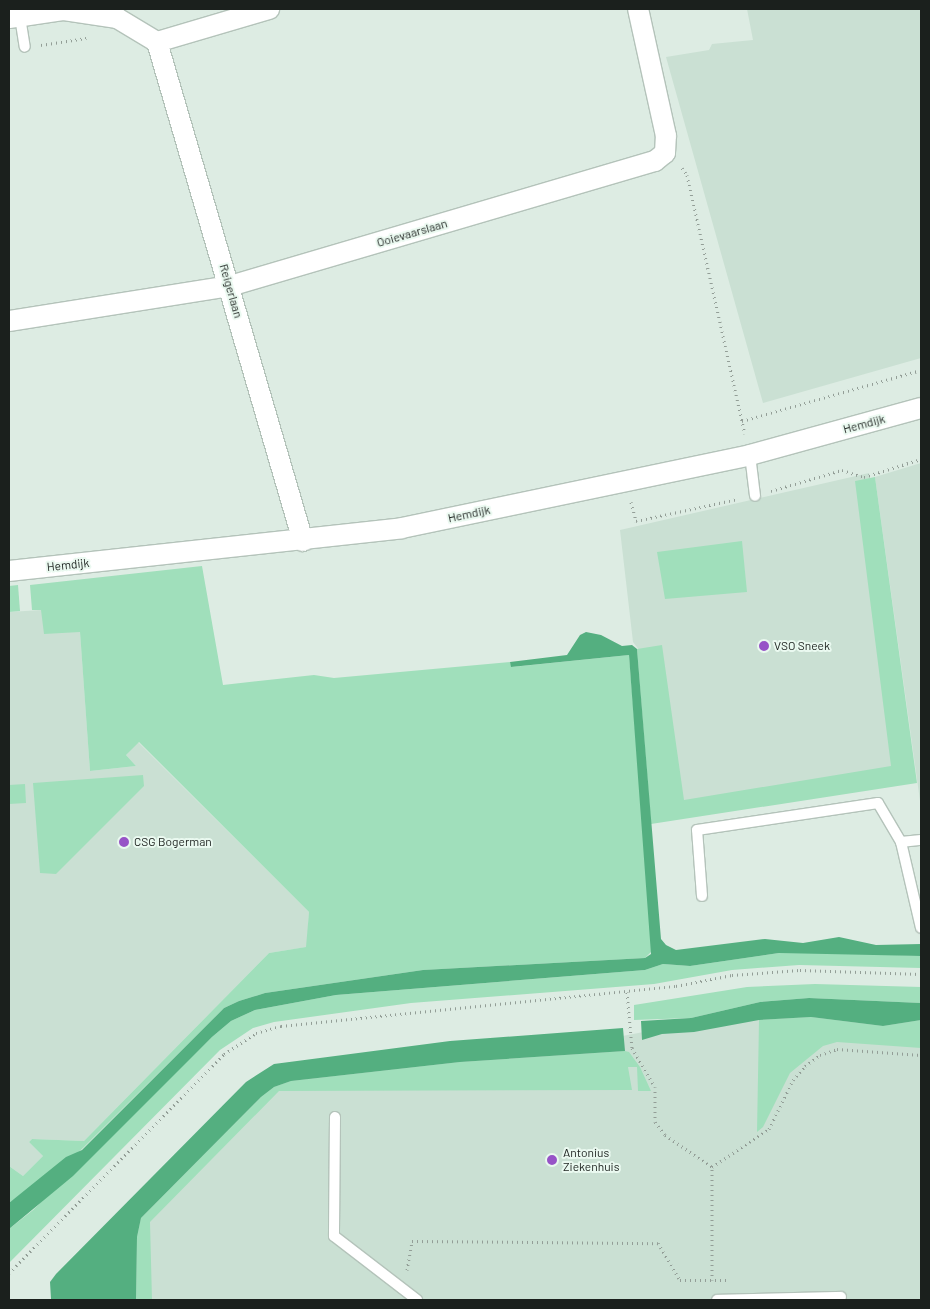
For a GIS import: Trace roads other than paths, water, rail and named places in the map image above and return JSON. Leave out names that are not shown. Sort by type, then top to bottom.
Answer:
[{"type":"street","points":[[14,18],[64,10],[117,14],[156,42],[268,9]]},
{"type":"street","name":"Ooievaarslaan","points":[[9,321],[230,286],[655,161],[665,153],[666,136],[638,9]]},
{"type":"street","name":"Reigerlaan","points":[[156,42],[230,286],[303,541]]},
{"type":"street","name":"Hemdijk","points":[[9,571],[303,541],[402,528],[750,455],[921,408]]},
{"type":"lane","points":[[14,18],[25,48]]},
{"type":"lane","points":[[750,455],[754,496]]},
{"type":"lane","points":[[702,896],[697,830],[878,803],[901,842],[921,928]]},
{"type":"lane","points":[[901,842],[921,840]]},
{"type":"lane","points":[[336,1117],[334,1236],[417,1300]]},
{"type":"lane","points":[[717,1300],[841,1297]]},
{"type":"place","name":"VSO Sneek","points":[[764,646]]},
{"type":"place","name":"CSG Bogerman","points":[[124,842]]},
{"type":"place","name":"Antonius Ziekenhuis","points":[[552,1160]]}]
